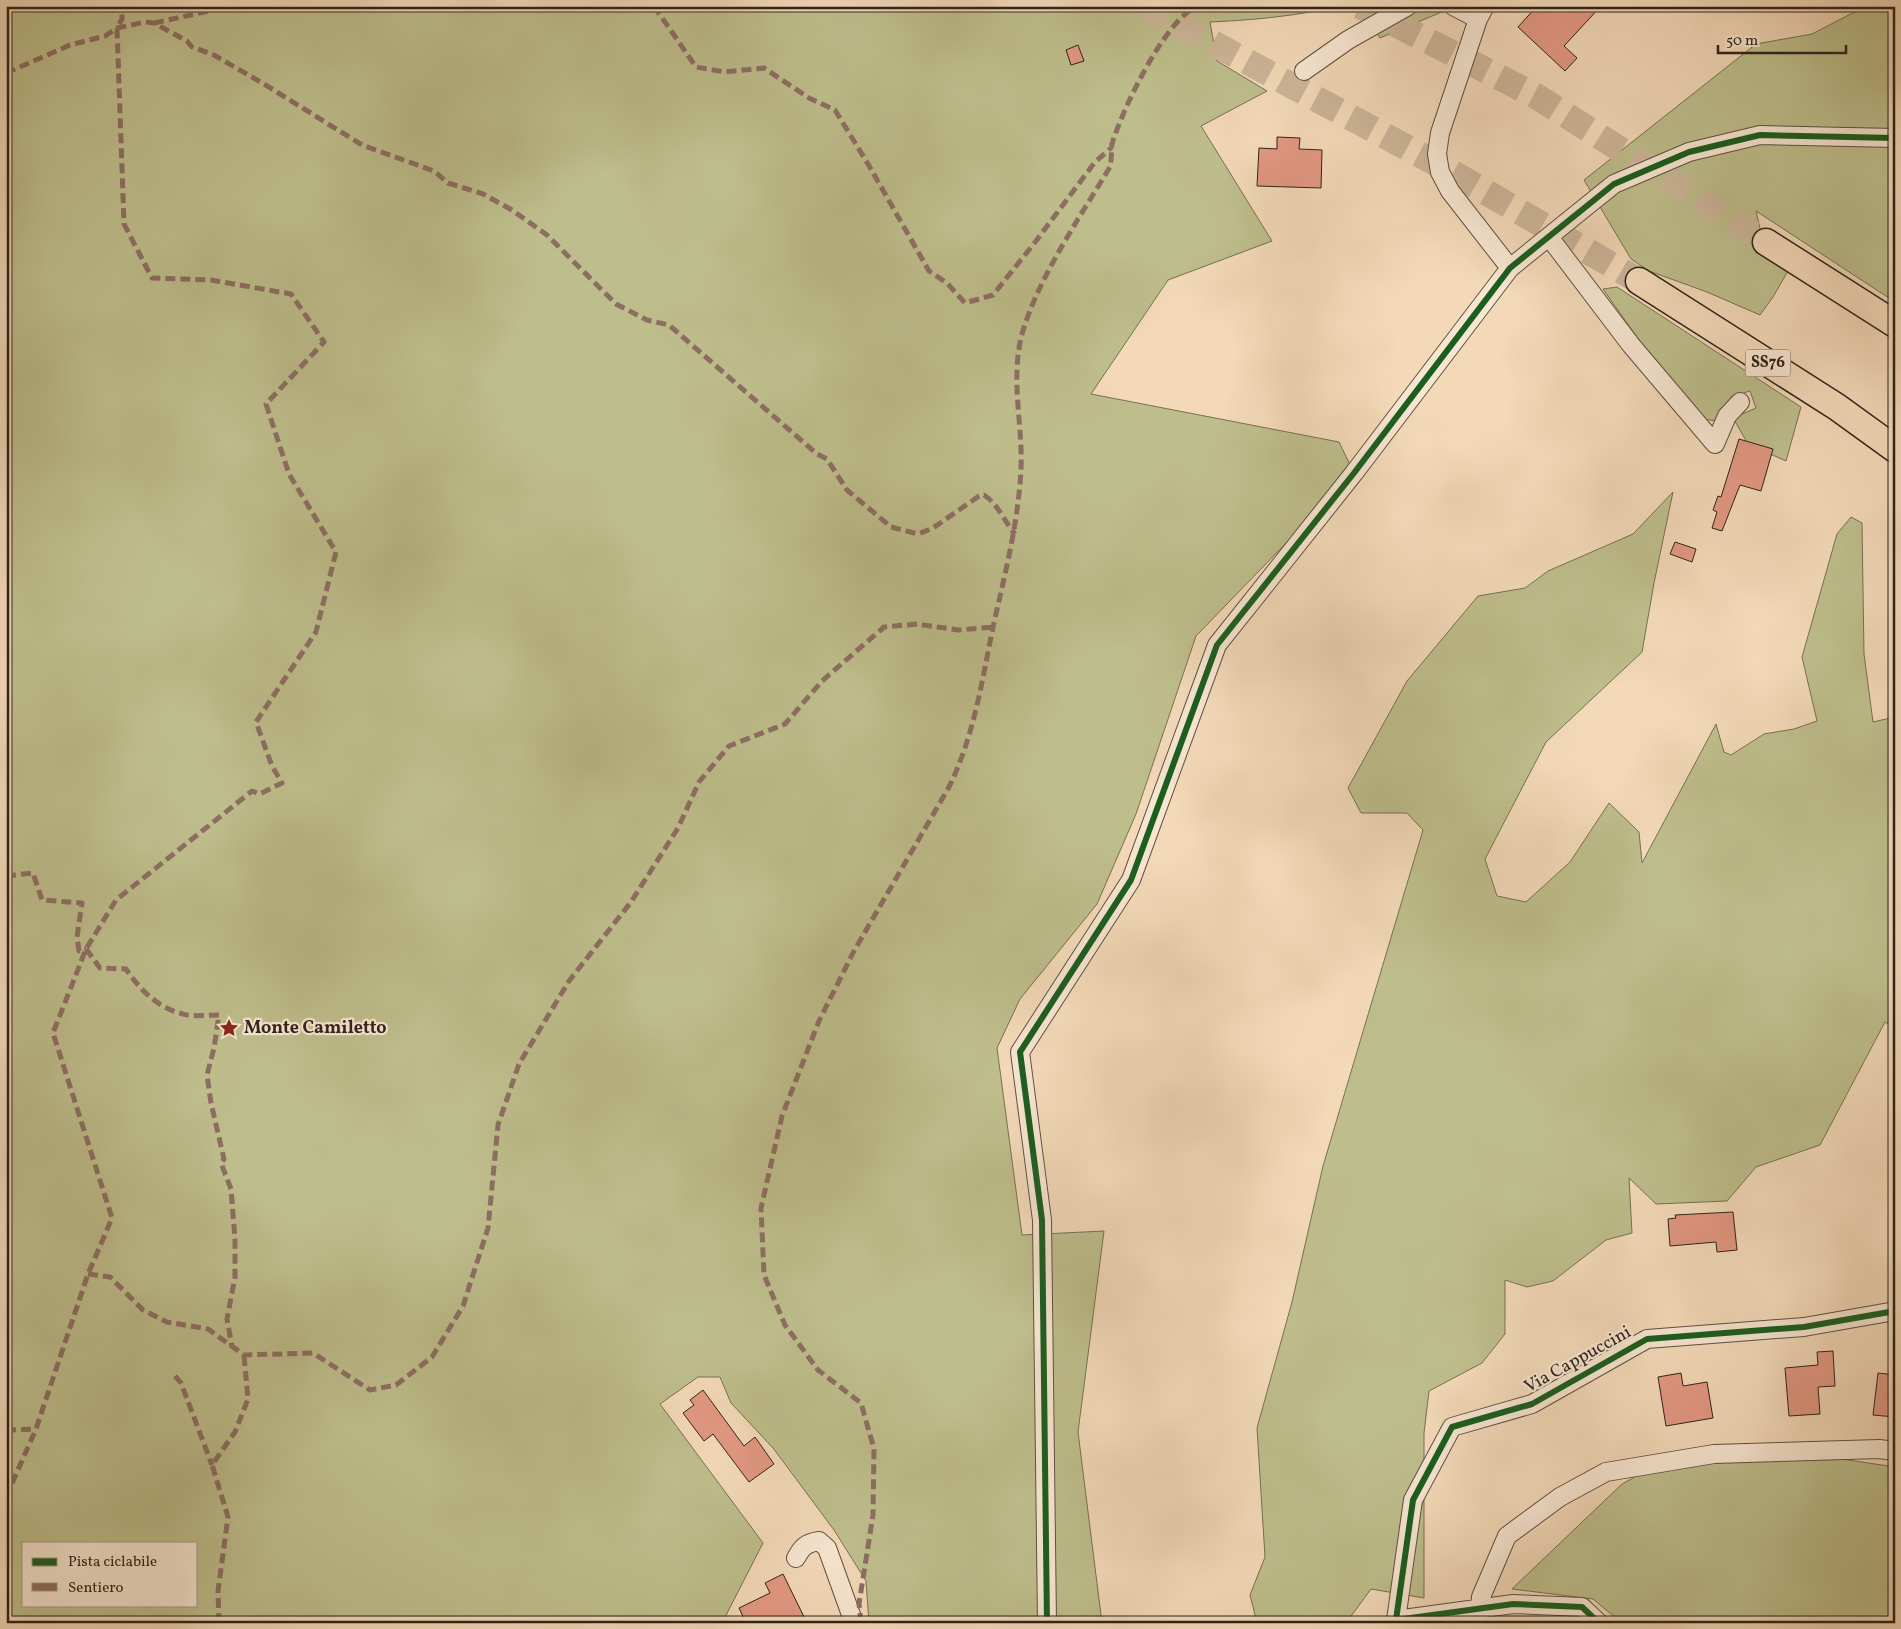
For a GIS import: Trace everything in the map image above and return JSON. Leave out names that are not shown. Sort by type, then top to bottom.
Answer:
[{"type":"highway","points":[[1766,242],[1895,324]]},
{"type":"highway","name":"SS76","points":[[1640,281],[1837,407],[1895,449]]},
{"type":"street","points":[[1304,71],[1348,40],[1408,6]]},
{"type":"street","points":[[1453,6],[1481,13],[1440,133],[1436,154],[1440,172],[1450,190],[1510,268]]},
{"type":"street","points":[[1047,1623],[1042,1220],[1020,1052],[1131,880],[1217,645],[1354,473],[1510,268],[1614,184],[1689,152],[1760,135],[1895,138]]},
{"type":"street","points":[[1549,237],[1631,344],[1715,444],[1728,416],[1740,402]]},
{"type":"street","name":"Via Cappuccini","points":[[1480,1616],[1396,1620],[1413,1500],[1452,1427],[1532,1404],[1647,1339],[1804,1327],[1895,1311]]},
{"type":"street","points":[[1599,1623],[1582,1607],[1513,1604],[1480,1616],[1481,1597],[1507,1536],[1560,1497],[1606,1472],[1714,1454],[1879,1449],[1895,1451]]},
{"type":"street","points":[[796,1558],[802,1548],[809,1542],[819,1541],[827,1548],[854,1623]]},
{"type":"green space","points":[[6,6],[1340,6],[1275,17],[1210,22],[1217,61],[1267,91],[1201,126],[1272,241],[1168,280],[1091,394],[1339,442],[1354,473],[1196,636],[1136,814],[1097,904],[1020,999],[997,1048],[1022,1235],[1104,1231],[1078,1432],[1102,1623],[869,1623],[866,1581],[834,1530],[773,1448],[731,1403],[720,1377],[698,1377],[660,1404],[763,1543],[722,1623],[6,1623]]},
{"type":"green space","points":[[1360,6],[1456,6],[1380,38]]},
{"type":"green space","points":[[1866,6],[1895,6],[1895,302],[1756,211],[1767,258],[1788,271],[1760,315],[1707,292],[1649,271],[1631,259],[1584,180],[1756,44],[1812,34]]},
{"type":"green space","points":[[1617,287],[1801,407],[1786,461],[1748,444],[1733,418],[1756,408],[1750,391],[1731,397],[1720,421],[1699,419],[1676,401],[1639,340],[1603,289]]},
{"type":"green space","points":[[1673,492],[1642,652],[1546,742],[1485,859],[1497,896],[1526,902],[1570,862],[1609,803],[1639,832],[1642,863],[1716,724],[1724,752],[1731,755],[1764,734],[1794,729],[1817,721],[1802,657],[1837,534],[1851,517],[1862,523],[1864,654],[1873,722],[1895,717],[1895,1028],[1885,1022],[1820,1145],[1756,1167],[1727,1201],[1656,1204],[1629,1178],[1632,1233],[1606,1240],[1553,1281],[1527,1287],[1505,1280],[1505,1334],[1482,1363],[1429,1391],[1424,1433],[1424,1598],[1371,1589],[1346,1623],[1257,1623],[1250,1595],[1265,1557],[1257,1428],[1292,1302],[1323,1166],[1423,830],[1407,813],[1361,813],[1348,788],[1407,681],[1478,596],[1525,588],[1548,571],[1633,534]]},
{"type":"green space","points":[[1775,1449],[1895,1467],[1895,1623],[1622,1623],[1593,1599],[1512,1589],[1622,1484],[1644,1472]]},
{"type":"building","points":[[1537,6],[1601,6],[1564,46],[1577,58],[1565,71],[1518,27]]},
{"type":"building","points":[[1078,45],[1084,61],[1071,65],[1066,50]]},
{"type":"building","points":[[1277,137],[1300,138],[1299,149],[1322,150],[1321,188],[1257,186],[1259,148],[1277,149]]},
{"type":"building","points":[[1739,439],[1773,449],[1761,491],[1740,485],[1722,531],[1712,528],[1717,512],[1713,510],[1718,496],[1721,497]]},
{"type":"building","points":[[1675,542],[1696,549],[1692,562],[1670,554]]},
{"type":"building","points":[[1733,1212],[1737,1250],[1717,1252],[1716,1242],[1670,1246],[1668,1219],[1676,1218],[1675,1215]]},
{"type":"building","points":[[1833,1351],[1835,1386],[1818,1387],[1820,1414],[1789,1416],[1785,1368],[1818,1365],[1817,1352]]},
{"type":"building","points":[[1681,1373],[1683,1386],[1707,1382],[1713,1418],[1666,1426],[1658,1377]]},
{"type":"building","points":[[1878,1373],[1895,1375],[1895,1417],[1873,1415]]},
{"type":"building","points":[[703,1390],[744,1446],[755,1437],[774,1464],[749,1482],[713,1434],[704,1441],[683,1413],[694,1405],[690,1400]]},
{"type":"building","points":[[783,1574],[807,1623],[746,1623],[739,1608],[770,1593],[765,1583]]},
{"type":"tunnel","points":[[1144,6],[1441,166],[1639,281]]},
{"type":"tunnel","points":[[1360,6],[1536,96],[1766,242]]},
{"type":"marked path","points":[[6,1497],[36,1429],[88,1274],[112,1218],[53,1033],[86,949],[116,900],[252,791],[260,794],[282,783],[272,766],[256,722],[316,632],[336,552],[289,474],[266,404],[324,342],[291,294],[211,280],[152,278],[124,224],[117,28],[122,19],[122,6]]},
{"type":"marked path","points":[[154,23],[232,6]]},
{"type":"marked path","points":[[654,6],[696,67],[725,72],[764,68],[809,98],[835,110],[929,271],[947,283],[965,303],[993,295],[1095,162],[1112,147]]},
{"type":"marked path","points":[[861,1623],[859,1604],[873,1515],[874,1449],[861,1403],[818,1370],[785,1325],[764,1275],[761,1208],[782,1116],[819,1021],[854,951],[949,787],[958,768],[971,728],[981,688],[1017,510],[1021,470],[1017,368],[1022,334],[1029,313],[1038,291],[1061,248],[1110,167],[1112,144],[1117,129],[1146,68],[1172,29],[1185,15],[1197,6]]},
{"type":"marked path","points":[[6,73],[70,45],[105,36],[117,28],[145,22],[154,23],[187,41],[192,47],[214,55],[264,84],[362,145],[434,171],[448,183],[483,194],[512,210],[547,235],[616,304],[647,320],[669,325],[817,454],[827,459],[847,490],[891,527],[918,534],[933,528],[979,496],[984,495],[997,508],[1015,534]]},
{"type":"marked path","points":[[88,1274],[110,1277],[143,1310],[167,1322],[208,1329],[244,1355],[313,1353],[370,1390],[396,1385],[432,1357],[463,1306],[488,1228],[498,1125],[519,1064],[569,981],[631,902],[678,828],[699,782],[729,746],[785,724],[822,681],[884,627],[917,624],[958,630],[993,627]]},
{"type":"marked path","points":[[6,876],[33,873],[42,900],[82,903],[77,937],[79,951],[86,949]]},
{"type":"marked path","points":[[86,949],[100,968],[126,969],[150,997],[174,1011],[195,1016],[219,1015],[214,1048],[207,1075],[211,1103],[224,1159],[221,1163],[231,1189],[235,1239],[235,1277],[227,1319],[232,1347]]},
{"type":"marked path","points":[[219,1623],[218,1591],[228,1517],[212,1465],[235,1432],[248,1399],[244,1355]]},
{"type":"marked path","points":[[175,1376],[181,1383],[212,1465]]},
{"type":"marked path","points":[[6,1430],[36,1429]]},
{"type":"cycle path","points":[[1047,1623],[1042,1220],[1020,1052],[1131,880],[1217,645],[1354,473],[1510,268],[1614,184],[1689,152],[1760,135],[1895,138]]},
{"type":"cycle path","points":[[1599,1623],[1582,1607],[1513,1604],[1396,1620],[1413,1500],[1452,1427],[1532,1404],[1647,1339],[1804,1327],[1895,1311]]},
{"type":"place","name":"Monte Camiletto","points":[[229,1028]]}]
